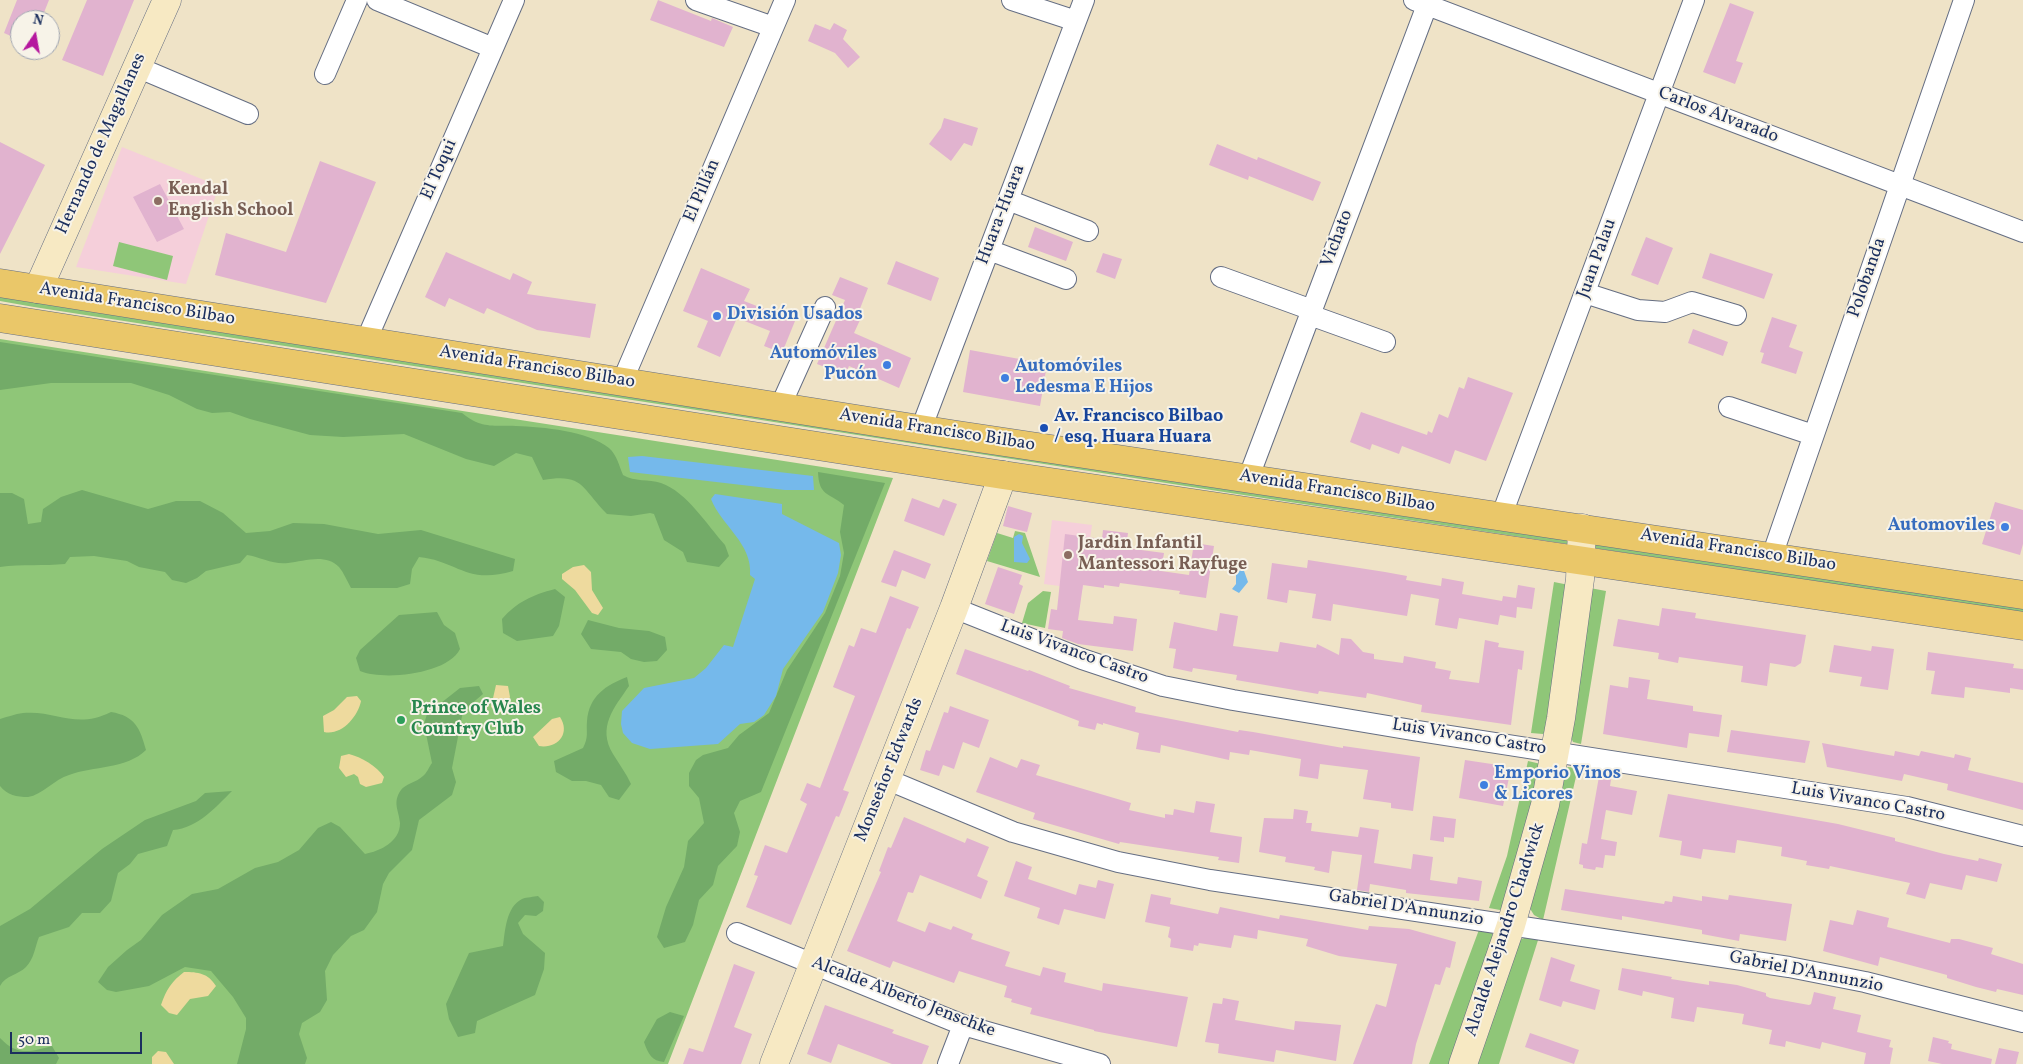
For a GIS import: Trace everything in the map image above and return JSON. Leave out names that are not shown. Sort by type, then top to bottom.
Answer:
[{"type":"main road","name":"Avenida Francisco Bilbao","points":[[0,283],[921,429],[2023,595]]},
{"type":"main road","points":[[6,319],[28,308],[38,289]]},
{"type":"main road","name":"Avenida Francisco Bilbao","points":[[6,319],[1003,475],[2023,626]]},
{"type":"main road","points":[[1003,475],[1012,464],[1024,456],[1037,450],[1051,449]]},
{"type":"street","name":"Hernando de Magallanes","points":[[38,289],[167,0]]},
{"type":"street","points":[[325,74],[356,0]]},
{"type":"street","points":[[377,0],[493,48]]},
{"type":"street","name":"El Toqui","points":[[366,341],[514,0]]},
{"type":"street","points":[[696,0],[773,27]]},
{"type":"street","name":"El Pillán","points":[[622,382],[785,0]]},
{"type":"street","points":[[1012,0],[1076,21]]},
{"type":"street","name":"Huara-Huara","points":[[921,429],[1084,0]]},
{"type":"street","name":"Juan Palau","points":[[1501,517],[1694,0]]},
{"type":"street","name":"Polobanda","points":[[1772,556],[1964,0]]},
{"type":"street","name":"Carlos Alvarado","points":[[1423,2],[2023,232]]},
{"type":"street","name":"Vichato","points":[[1248,479],[1311,313],[1423,2]]},
{"type":"street","points":[[137,67],[248,114]]},
{"type":"street","points":[[1008,200],[1088,231]]},
{"type":"street","points":[[989,250],[1066,279]]},
{"type":"street","points":[[1220,277],[1385,342]]},
{"type":"street","points":[[1585,293],[1638,310],[1665,312],[1692,302],[1736,315]]},
{"type":"street","points":[[780,407],[825,307]]},
{"type":"street","points":[[1729,407],[1814,435]]},
{"type":"street","name":"Monseñor Edwards","points":[[774,1064],[954,608],[1003,475]]},
{"type":"street","name":"Alcalde Alejandro Chadwick","points":[[1463,1064],[1511,925],[1537,837],[1555,751],[1581,561],[1582,528]]},
{"type":"street","name":"Luis Vivanco Castro","points":[[954,608],[1082,660],[1163,686],[1233,700],[1907,807],[2023,836]]},
{"type":"street","name":"Gabriel D'Annunzio","points":[[886,779],[1013,832],[1118,862],[1210,880],[1826,974],[2023,1022]]},
{"type":"street","name":"Alcalde Alberto Jenschke","points":[[737,933],[963,1025],[1100,1064]]},
{"type":"street","points":[[948,1064],[963,1025]]},
{"type":"shaded area","name":"Kendal English School","points":[[122,147],[219,186],[186,284],[76,267]]},
{"type":"shaded area","name":"Jardin Infantil Mantessori Rayfuge","points":[[1052,520],[1092,525],[1083,589],[1044,584]]},
{"type":"green space","points":[[119,242],[173,256],[167,280],[113,266]]},
{"type":"green space","points":[[0,295],[2023,608],[2023,613],[1237,494],[34,307],[0,301]]},
{"type":"green space","name":"Prince of Wales Country Club","points":[[0,339],[893,478],[668,1064],[0,1064]]},
{"type":"green space","points":[[0,342],[462,413],[476,422],[488,425],[539,427],[577,434],[600,442],[609,448],[616,457],[623,475],[632,479],[661,483],[670,487],[688,501],[725,545],[729,556],[719,567],[687,562],[683,552],[664,540],[654,514],[631,516],[607,514],[581,485],[567,479],[543,480],[532,457],[516,453],[494,466],[466,459],[404,434],[343,437],[310,435],[230,412],[212,413],[197,409],[169,395],[131,383],[51,383],[0,390]]},
{"type":"green space","points":[[818,472],[885,483],[761,792],[740,801],[734,813],[740,832],[737,846],[718,866],[713,885],[699,900],[693,925],[685,942],[664,948],[657,937],[666,907],[684,867],[688,841],[704,823],[699,798],[689,786],[689,773],[696,760],[703,755],[728,748],[739,735],[769,713],[787,670],[825,613],[840,576],[844,553],[840,532],[844,505],[822,490]]},
{"type":"green space","points":[[82,490],[148,509],[176,501],[200,501],[223,513],[246,533],[270,531],[293,523],[324,524],[378,534],[421,530],[515,559],[513,571],[497,575],[473,574],[432,559],[419,557],[412,569],[410,584],[397,588],[351,588],[339,567],[328,560],[321,559],[283,563],[247,555],[240,563],[206,571],[186,583],[172,580],[165,572],[139,567],[127,561],[94,556],[70,557],[65,564],[0,567],[0,493],[12,493],[24,499],[28,524],[41,522],[43,509],[61,497]]},
{"type":"green space","points":[[1015,531],[1025,533],[1040,577],[987,561],[997,533],[1013,538]]},
{"type":"green space","points":[[1554,582],[1569,585],[1547,729],[1543,734],[1531,733]]},
{"type":"green space","points":[[1590,588],[1606,591],[1581,744],[1573,742],[1568,731]]},
{"type":"green space","points":[[555,589],[565,597],[559,626],[553,636],[517,641],[503,633],[502,619],[513,608],[532,597]]},
{"type":"green space","points":[[1043,591],[1051,592],[1045,628],[1022,623],[1028,603]]},
{"type":"green space","points":[[437,612],[444,625],[455,633],[460,649],[453,658],[429,670],[414,673],[384,675],[360,671],[356,658],[360,650],[399,615]]},
{"type":"green space","points":[[588,620],[619,628],[649,631],[665,637],[667,650],[657,661],[644,662],[631,659],[621,652],[591,649],[581,634]]},
{"type":"green space","points":[[627,677],[629,686],[613,710],[607,726],[608,744],[631,784],[619,800],[609,797],[601,785],[586,781],[572,781],[556,772],[554,761],[583,748],[587,737],[588,712],[595,698],[612,684]]},
{"type":"green space","points":[[479,686],[483,694],[463,711],[452,768],[456,782],[452,795],[419,820],[412,850],[389,873],[383,884],[377,912],[364,930],[351,936],[333,955],[325,971],[327,1000],[320,1012],[302,1023],[299,1034],[307,1058],[305,1064],[237,1064],[246,1029],[246,1018],[233,997],[211,971],[185,967],[149,986],[116,992],[107,990],[98,982],[108,967],[141,940],[162,915],[192,894],[218,889],[255,868],[278,862],[299,850],[318,828],[331,822],[340,827],[365,854],[383,848],[393,840],[399,830],[400,823],[396,803],[398,795],[403,788],[424,775],[432,763],[424,724],[427,714],[460,688]]},
{"type":"green space","points":[[111,712],[126,717],[135,724],[139,729],[146,750],[129,761],[120,764],[78,772],[64,777],[33,796],[20,797],[12,795],[0,786],[0,719],[20,713],[35,713],[87,719]]},
{"type":"green space","points":[[1528,761],[1541,764],[1541,777],[1506,904],[1500,910],[1489,908],[1507,856]]},
{"type":"green space","points":[[1568,767],[1578,768],[1543,920],[1534,915],[1529,907],[1564,769]]},
{"type":"green space","points":[[232,791],[206,816],[191,825],[173,830],[167,846],[138,854],[130,864],[118,873],[111,901],[100,913],[82,913],[69,927],[39,937],[29,964],[23,970],[5,980],[0,986],[0,926],[30,909],[102,849],[145,820],[196,801],[205,793]]},
{"type":"green space","points":[[538,896],[544,902],[543,911],[536,916],[525,915],[518,923],[523,934],[545,953],[544,969],[535,995],[477,1021],[475,1033],[458,1037],[449,1019],[446,1004],[469,953],[503,946],[509,913],[522,899]]},
{"type":"green space","points":[[1480,927],[1491,932],[1497,941],[1457,1064],[1429,1064]]},
{"type":"green space","points":[[1527,937],[1539,937],[1499,1064],[1477,1064],[1519,940]]},
{"type":"green space","points":[[670,1012],[684,1016],[664,1062],[656,1060],[651,1056],[644,1042],[657,1019]]},
{"type":"green space","points":[[0,1038],[12,1048],[24,1051],[52,1046],[59,1058],[56,1064],[0,1064]]},
{"type":"sand","points":[[584,565],[591,572],[592,590],[603,608],[598,615],[592,613],[575,590],[562,579],[562,574],[573,567]]},
{"type":"sand","points":[[496,685],[508,686],[510,697],[504,712],[497,712],[491,707]]},
{"type":"sand","points":[[357,696],[361,701],[356,713],[348,724],[337,731],[324,732],[323,716],[334,710],[347,697]]},
{"type":"sand","points":[[560,717],[564,729],[560,739],[551,745],[539,746],[533,737],[552,719]]},
{"type":"sand","points":[[349,754],[359,757],[377,769],[384,777],[382,783],[366,787],[360,784],[358,777],[354,774],[346,777],[339,768],[341,756]]},
{"type":"sand","points":[[184,972],[202,974],[210,978],[216,986],[208,996],[190,999],[177,1015],[169,1013],[161,1005],[167,990]]},
{"type":"sand","points":[[158,1051],[166,1052],[174,1064],[152,1064],[152,1057]]},
{"type":"water","points":[[642,456],[813,476],[814,490],[785,490],[630,472],[628,457]]},
{"type":"water","points":[[715,494],[782,504],[782,514],[839,543],[841,555],[838,573],[823,612],[783,669],[776,696],[764,715],[754,722],[740,724],[718,744],[650,749],[632,743],[623,733],[621,724],[622,711],[644,688],[694,678],[706,668],[724,645],[733,647],[755,579],[750,575],[750,564],[742,544],[711,499]]},
{"type":"water","points":[[1019,534],[1023,536],[1022,543],[1030,559],[1027,563],[1014,562],[1014,537]]},
{"type":"water","points":[[1243,568],[1248,582],[1239,593],[1232,589],[1236,584],[1236,573]]},
{"type":"building","points":[[17,0],[49,0],[45,10],[13,10]]},
{"type":"building","points":[[87,0],[134,0],[103,76],[62,60]]},
{"type":"building","points":[[658,0],[711,21],[712,18],[733,27],[724,47],[650,20]]},
{"type":"building","points":[[1730,3],[1754,12],[1736,61],[1743,63],[1735,84],[1703,72]]},
{"type":"building","points":[[10,18],[10,36],[4,33]]},
{"type":"building","points":[[834,23],[847,30],[843,39],[860,57],[848,68],[835,53],[808,41],[815,24],[830,30]]},
{"type":"building","points":[[944,118],[978,128],[972,146],[964,143],[951,161],[929,144],[941,128]]},
{"type":"building","points":[[0,142],[45,165],[0,254]]},
{"type":"building","points":[[1217,144],[1257,160],[1258,157],[1321,182],[1313,201],[1249,176],[1248,180],[1209,165]]},
{"type":"building","points":[[320,161],[376,182],[326,303],[215,275],[226,233],[286,252]]},
{"type":"building","points":[[160,184],[184,229],[157,242],[133,197]]},
{"type":"building","points":[[1035,227],[1073,242],[1066,261],[1028,247]]},
{"type":"building","points":[[1646,237],[1673,248],[1658,285],[1631,275]]},
{"type":"building","points":[[446,252],[510,280],[513,273],[532,282],[527,294],[596,304],[590,338],[537,330],[487,308],[484,314],[449,298],[445,307],[425,297]]},
{"type":"building","points":[[1103,253],[1122,259],[1115,279],[1096,272]]},
{"type":"building","points":[[1710,253],[1773,274],[1764,299],[1702,278]]},
{"type":"building","points":[[896,261],[939,278],[931,301],[887,284]]},
{"type":"building","name":"División Usados","points":[[701,268],[750,289],[744,301],[795,321],[782,353],[764,346],[770,331],[737,318],[720,357],[697,347],[708,321],[683,311]]},
{"type":"building","points":[[840,277],[868,288],[856,319],[860,320],[854,333],[911,358],[899,388],[849,366],[845,375],[817,364],[845,300],[832,295]]},
{"type":"building","points":[[1772,317],[1797,325],[1789,347],[1803,352],[1796,374],[1761,363],[1764,353],[1760,352]]},
{"type":"building","points":[[1693,329],[1728,342],[1723,356],[1688,343]]},
{"type":"building","name":"Automóviles Ledesma E Hijos","points":[[970,350],[1047,364],[1040,406],[963,392]]},
{"type":"building","points":[[1468,377],[1513,393],[1486,461],[1455,450],[1450,464],[1402,446],[1399,454],[1372,444],[1370,450],[1350,442],[1361,412],[1427,435],[1428,431],[1432,433],[1439,414],[1448,418],[1459,387],[1464,389]]},
{"type":"building","points":[[912,498],[939,508],[943,499],[957,504],[944,536],[904,521]]},
{"type":"building","name":"Automoviles","points":[[1995,502],[2023,510],[2023,544],[2020,555],[1982,544]]},
{"type":"building","points":[[1008,506],[1032,513],[1027,532],[1003,526]]},
{"type":"building","points":[[1103,530],[1128,533],[1126,548],[1164,553],[1161,571],[1189,575],[1194,543],[1214,546],[1206,598],[1179,594],[1180,591],[1120,583],[1119,587],[1104,585],[1104,588],[1083,585],[1078,620],[1113,624],[1114,616],[1137,619],[1133,651],[1078,644],[1062,638],[1063,631],[1048,629],[1051,609],[1057,610],[1065,534],[1102,539]]},
{"type":"building","points":[[894,550],[931,564],[925,579],[902,570],[896,587],[881,582]]},
{"type":"building","points":[[1308,560],[1407,576],[1406,580],[1441,586],[1442,578],[1464,582],[1462,594],[1502,601],[1503,596],[1516,598],[1518,585],[1535,588],[1532,609],[1517,607],[1516,618],[1500,615],[1498,625],[1459,618],[1457,629],[1435,625],[1439,599],[1411,594],[1407,616],[1333,604],[1331,621],[1312,618],[1316,594],[1289,590],[1287,603],[1267,599],[1272,563],[1307,568]]},
{"type":"building","points":[[998,567],[1022,575],[1019,584],[1023,586],[1014,614],[985,604]]},
{"type":"building","points":[[890,596],[919,607],[910,629],[907,628],[843,790],[849,792],[839,817],[836,816],[791,925],[746,907],[758,876],[754,875],[765,845],[787,853],[807,804],[800,800],[807,783],[820,788],[855,696],[833,687],[849,645],[854,647],[861,628],[876,633]]},
{"type":"building","points":[[1662,608],[1696,613],[1695,618],[1806,635],[1801,663],[1795,667],[1770,663],[1767,686],[1741,682],[1743,666],[1679,657],[1678,663],[1658,659],[1659,653],[1613,646],[1618,619],[1659,626]]},
{"type":"building","points":[[1220,613],[1238,616],[1233,646],[1278,652],[1280,642],[1316,648],[1317,644],[1339,655],[1341,638],[1351,639],[1363,652],[1374,654],[1374,659],[1403,663],[1404,656],[1436,662],[1435,668],[1451,671],[1449,679],[1479,683],[1485,640],[1499,643],[1498,647],[1524,651],[1522,670],[1518,669],[1511,725],[1421,712],[1422,705],[1367,693],[1366,698],[1319,691],[1318,694],[1236,680],[1237,675],[1193,668],[1192,672],[1173,668],[1176,649],[1169,648],[1174,622],[1217,631]]},
{"type":"building","points":[[1834,645],[1871,651],[1872,646],[1894,649],[1888,690],[1860,686],[1862,677],[1829,672]]},
{"type":"building","points":[[965,649],[1029,670],[1070,686],[1069,688],[1136,707],[1135,712],[1238,732],[1239,730],[1343,748],[1343,746],[1420,757],[1413,811],[1391,808],[1391,803],[1363,799],[1368,770],[1320,764],[1318,779],[1299,776],[1301,759],[1250,750],[1249,755],[1230,752],[1229,760],[1161,745],[1160,753],[1136,749],[1139,733],[1103,723],[1103,725],[1097,723],[1095,730],[1078,726],[1079,721],[956,674]]},
{"type":"building","points":[[1928,652],[2014,664],[2013,668],[2023,669],[2023,690],[2010,688],[2010,693],[1965,687],[1964,698],[1931,694],[1935,671],[1926,670]]},
{"type":"building","points":[[1629,677],[1650,680],[1647,699],[1693,706],[1693,711],[1722,715],[1719,737],[1689,733],[1687,748],[1603,734],[1610,685],[1628,688]]},
{"type":"building","points":[[950,706],[989,720],[979,748],[963,742],[954,769],[943,765],[939,776],[920,770],[926,750],[930,751],[944,712],[948,713]]},
{"type":"building","points":[[1731,730],[1810,741],[1805,763],[1727,752]]},
{"type":"building","points":[[1822,743],[1894,756],[1895,751],[1919,756],[1921,751],[1954,758],[1955,754],[1971,758],[1968,770],[2023,783],[2023,810],[1947,790],[1948,784],[1904,774],[1902,781],[1827,767]]},
{"type":"building","points":[[990,757],[1017,768],[1021,759],[1040,765],[1036,775],[1131,803],[1129,810],[1165,818],[1165,814],[1173,815],[1174,809],[1194,813],[1196,801],[1215,804],[1210,832],[1242,837],[1239,863],[1218,860],[1219,857],[1120,842],[1119,844],[1033,819],[1035,813],[976,792]]},
{"type":"building","name":"Emporio Vinos & Licores","points":[[1465,760],[1505,766],[1510,773],[1503,806],[1459,798]]},
{"type":"building","points":[[1600,771],[1612,773],[1610,786],[1637,791],[1632,815],[1606,810],[1601,839],[1617,842],[1615,856],[1605,855],[1603,868],[1596,867],[1595,870],[1583,868],[1583,865],[1579,864],[1582,843],[1587,844]]},
{"type":"building","points":[[1668,794],[1838,824],[1895,838],[1895,841],[1944,854],[1978,861],[1979,858],[2002,864],[1997,882],[1966,875],[1962,890],[1930,883],[1925,899],[1906,894],[1910,883],[1830,866],[1829,869],[1806,865],[1807,861],[1781,856],[1782,847],[1737,840],[1735,853],[1703,849],[1701,859],[1680,855],[1682,841],[1659,837]]},
{"type":"building","points":[[1294,809],[1308,811],[1306,823],[1312,823],[1311,831],[1358,837],[1360,827],[1379,830],[1374,863],[1411,869],[1413,854],[1433,857],[1430,880],[1457,884],[1458,877],[1482,881],[1479,901],[1406,893],[1406,890],[1370,884],[1369,892],[1357,890],[1362,855],[1332,851],[1329,873],[1314,870],[1315,867],[1285,862],[1286,857],[1259,852],[1264,818],[1293,819]]},
{"type":"building","points":[[1433,816],[1456,819],[1454,838],[1444,837],[1444,842],[1430,840]]},
{"type":"building","points":[[904,817],[965,843],[967,838],[989,847],[977,876],[988,881],[981,899],[920,875],[913,893],[908,892],[897,921],[925,932],[929,922],[951,930],[953,926],[973,934],[971,939],[1010,952],[1005,966],[1040,976],[1043,967],[1066,973],[1064,982],[1102,991],[1103,983],[1188,997],[1177,1047],[1094,1031],[1030,1014],[1032,1008],[1011,1002],[1012,999],[1004,997],[1007,986],[959,971],[954,983],[893,961],[890,968],[847,951],[881,872],[879,871],[888,847],[891,848]]},
{"type":"building","points":[[1016,861],[1032,867],[1028,879],[1076,895],[1079,884],[1096,888],[1098,880],[1114,884],[1105,919],[1064,909],[1059,925],[1037,918],[1040,908],[1004,896]]},
{"type":"building","points":[[1565,889],[1664,904],[1665,901],[1672,902],[1673,896],[1702,901],[1702,896],[1728,900],[1729,895],[1792,904],[1786,941],[1740,934],[1739,941],[1702,934],[1702,930],[1622,916],[1622,920],[1561,910]]},
{"type":"building","points":[[1151,894],[1171,898],[1170,904],[1218,914],[1220,907],[1279,919],[1280,915],[1368,930],[1369,926],[1409,929],[1456,942],[1450,968],[1446,967],[1440,985],[1435,984],[1416,1044],[1412,1064],[1353,1064],[1376,1004],[1386,1007],[1397,964],[1339,956],[1306,946],[1308,939],[1258,930],[1257,939],[1234,935],[1231,948],[1199,943],[1198,946],[1194,945],[1193,951],[1170,947],[1171,939],[1168,937],[1170,927],[1145,922]]},
{"type":"building","points":[[1857,910],[1889,918],[1887,927],[1950,943],[1951,939],[1959,939],[1993,948],[1991,954],[2023,964],[2023,995],[1997,989],[1996,992],[1976,987],[1947,978],[1947,975],[1880,957],[1878,966],[1823,951],[1830,920],[1853,925]]},
{"type":"building","points":[[1551,957],[1575,965],[1570,981],[1600,990],[1595,1010],[1563,1001],[1561,1007],[1539,1000]]},
{"type":"building","points":[[734,964],[755,972],[734,1027],[752,1034],[741,1064],[683,1064],[689,1048],[703,1052]]},
{"type":"building","points":[[1622,968],[1709,985],[1709,981],[1737,985],[1766,993],[1766,996],[1770,998],[1809,1005],[1811,1004],[1814,992],[1836,997],[1833,1009],[1861,1015],[1857,1032],[1891,1040],[1889,1047],[1893,1048],[1890,1064],[1864,1064],[1866,1053],[1822,1042],[1820,1049],[1786,1041],[1785,1047],[1769,1044],[1772,1030],[1742,1024],[1744,1014],[1697,1007],[1694,1022],[1671,1018],[1674,998],[1643,991],[1642,996],[1618,990]]},
{"type":"building","points":[[1223,998],[1239,1001],[1235,1020],[1294,1030],[1295,1021],[1341,1025],[1336,1061],[1276,1050],[1274,1062],[1218,1053],[1219,1044],[1205,1042],[1213,1003],[1222,1004]]},
{"type":"building","points":[[825,1005],[894,1030],[892,1033],[929,1046],[922,1064],[892,1064],[838,1044],[831,1063],[807,1054]]},
{"type":"building","points":[[1530,1033],[1579,1050],[1574,1064],[1525,1047]]},
{"type":"building","points":[[1933,1037],[1949,1041],[1948,1043],[1952,1044],[1951,1049],[1992,1059],[1991,1064],[1942,1064],[1928,1061]]},
{"type":"building","points":[[1999,1048],[2019,1052],[2016,1064],[1995,1064]]},
{"type":"place","name":"Kendal English School","points":[[158,201]]},
{"type":"place","name":"División Usados","points":[[717,316]]},
{"type":"place","name":"Automóviles Pucón","points":[[887,365]]},
{"type":"place","name":"Automóviles Ledesma E Hijos","points":[[1005,378]]},
{"type":"place","name":"Av. Francisco Bilbao / esq. Huara Huara","points":[[1044,428]]},
{"type":"place","name":"Automoviles","points":[[2005,527]]},
{"type":"place","name":"Jardin Infantil Mantessori Rayfuge","points":[[1068,555]]},
{"type":"place","name":"Prince of Wales Country Club","points":[[401,720]]},
{"type":"place","name":"Emporio Vinos & Licores","points":[[1484,785]]}]
